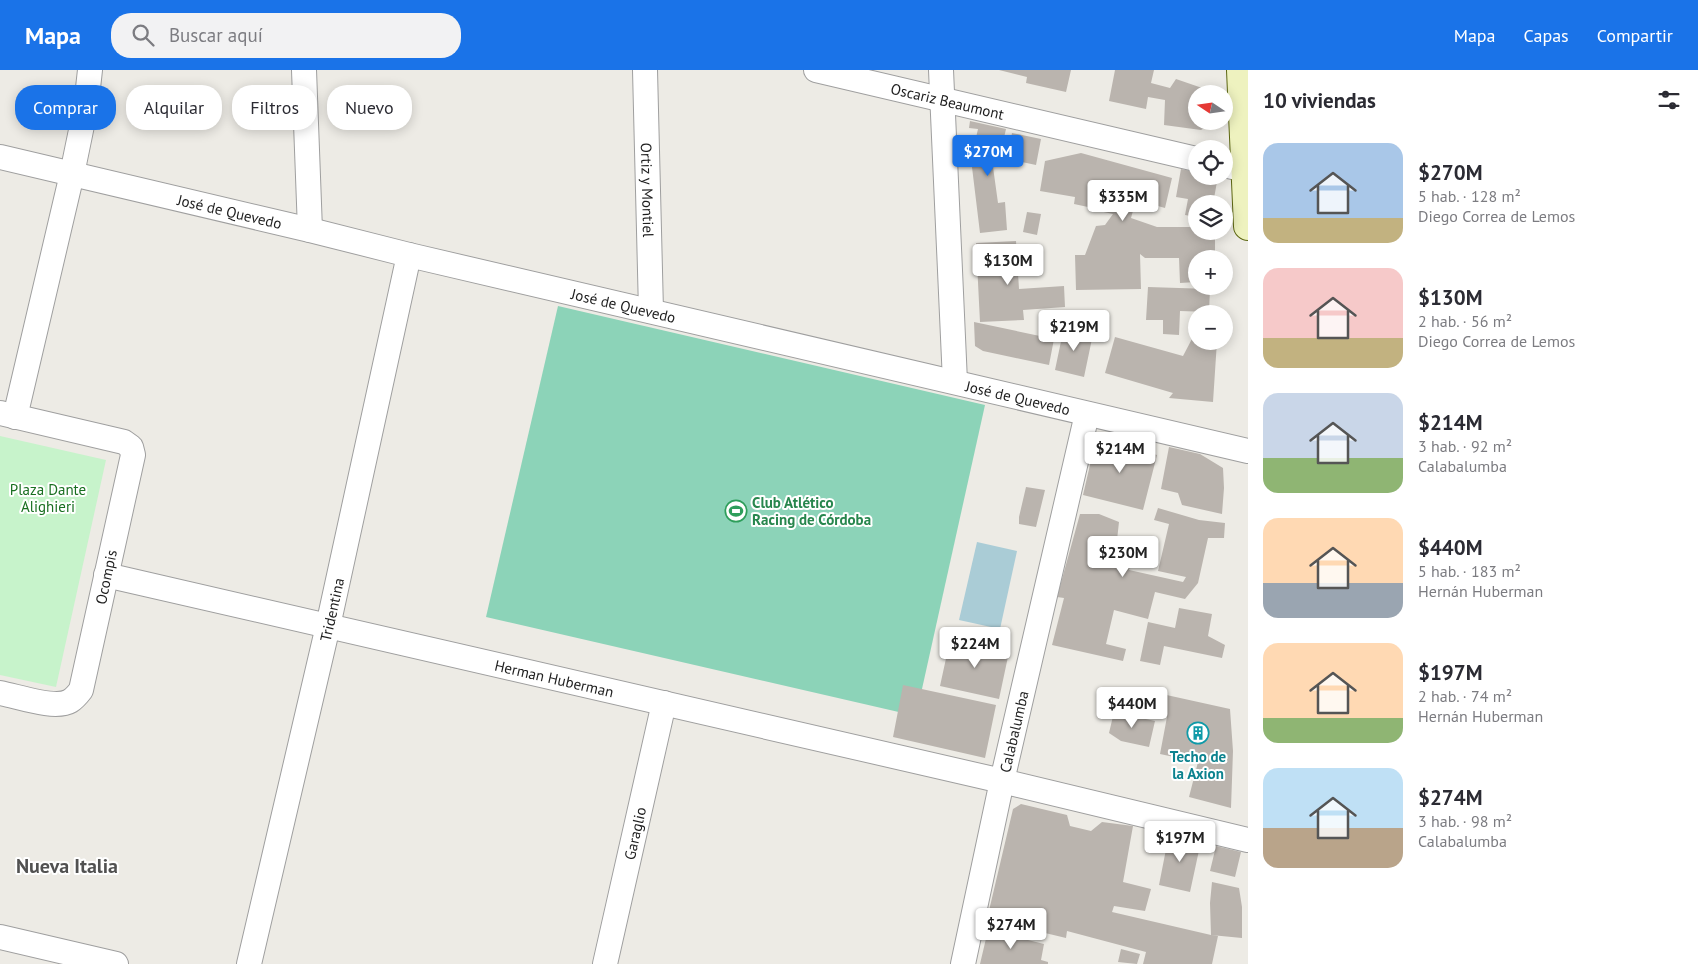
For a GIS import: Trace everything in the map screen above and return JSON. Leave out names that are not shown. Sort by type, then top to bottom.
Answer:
[{"type":"main road","points":[[1241,70],[1235,168],[1248,226]]},
{"type":"street","points":[[7,415],[72,174],[86,106],[90,70]]},
{"type":"street","points":[[304,70],[310,230]]},
{"type":"street","name":"Ortiz y Montiel","points":[[645,70],[652,311]]},
{"type":"street","name":"Oscariz Beaumont","points":[[816,70],[1188,157]]},
{"type":"street","points":[[941,70],[955,382]]},
{"type":"street","name":"José de Quevedo","points":[[0,157],[409,255],[1248,451]]},
{"type":"street","name":"Tridentina","points":[[249,964],[328,626],[409,255]]},
{"type":"street","name":"Calabalumba","points":[[963,964],[1002,781],[1087,414]]},
{"type":"street","name":"Ocompis","points":[[0,693],[53,704],[69,702],[81,690],[132,455],[132,447],[124,442],[7,415]]},
{"type":"street","name":"Herman Huberman","points":[[106,575],[1002,781],[1248,840]]},
{"type":"street","name":"Garaglio","points":[[605,964],[664,703]]},
{"type":"street","points":[[0,937],[53,957],[116,964]]},
{"type":"green space","name":"Club Atlético Racing de Córdoba","points":[[558,306],[985,405],[916,716],[486,617]]},
{"type":"green space","name":"Plaza Dante Alighieri","points":[[0,436],[106,460],[56,687],[0,675]]},
{"type":"water","points":[[977,542],[1017,551],[1000,629],[959,620]]},
{"type":"building","points":[[999,70],[1071,70],[1066,92],[1026,83],[1027,77]]},
{"type":"building","points":[[1115,70],[1154,70],[1151,83],[1170,88],[1176,79],[1193,85],[1188,85],[1188,128],[1164,125],[1165,100],[1148,97],[1146,109],[1109,101]]},
{"type":"building","points":[[970,121],[1006,129],[1001,151],[1003,166],[993,167],[998,203],[1005,202],[1007,230],[980,233],[971,159],[978,129],[969,128]]},
{"type":"building","points":[[1012,133],[1041,139],[1036,165],[1007,159]]},
{"type":"building","points":[[1081,153],[1172,178],[1165,208],[1136,200],[1131,218],[1157,227],[1188,227],[1188,240],[1215,240],[1215,250],[1188,250],[1188,282],[1180,283],[1179,258],[1145,258],[1140,254],[1141,289],[1076,290],[1075,255],[1085,255],[1096,226],[1105,225],[1113,214],[1099,211],[1103,197],[1093,200],[1088,207],[1074,204],[1075,197],[1040,191],[1045,161]]},
{"type":"building","points":[[1181,169],[1188,170],[1188,185],[1216,185],[1215,195],[1188,195],[1188,199],[1176,197]]},
{"type":"building","points":[[1188,199],[1188,216],[1185,215]]},
{"type":"building","points":[[1027,212],[1041,214],[1037,235],[1023,232]]},
{"type":"building","points":[[1016,241],[1019,289],[1064,286],[1065,307],[1023,310],[1024,320],[980,322],[976,243]]},
{"type":"building","points":[[1148,287],[1188,288],[1188,295],[1210,295],[1209,305],[1188,305],[1188,311],[1180,311],[1179,335],[1163,334],[1163,320],[1146,320]]},
{"type":"building","points":[[974,322],[1054,339],[1049,365],[983,351],[975,346]]},
{"type":"building","points":[[1064,327],[1093,334],[1084,377],[1055,370]]},
{"type":"building","points":[[1115,337],[1183,356],[1188,346],[1188,350],[1216,350],[1213,402],[1169,398],[1173,393],[1105,373]]},
{"type":"building","points":[[1108,438],[1125,446],[1157,455],[1143,510],[1083,495],[1096,439]]},
{"type":"building","points":[[1169,447],[1200,454],[1223,468],[1222,514],[1182,505],[1178,493],[1161,489]]},
{"type":"building","points":[[1026,487],[1045,490],[1036,527],[1019,524]]},
{"type":"building","points":[[1158,508],[1199,520],[1225,523],[1224,538],[1208,538],[1198,583],[1185,599],[1155,592],[1148,619],[1114,610],[1106,644],[1126,649],[1123,661],[1052,645],[1064,598],[1057,597],[1080,514],[1099,514],[1119,522],[1116,549],[1133,553],[1129,570],[1183,582],[1186,577],[1158,571],[1169,524],[1154,520]]},
{"type":"building","points":[[1179,608],[1212,614],[1208,636],[1225,645],[1222,658],[1164,646],[1160,665],[1140,661],[1148,622],[1175,628]]},
{"type":"building","points":[[950,640],[1009,652],[999,699],[940,686]]},
{"type":"building","points":[[903,685],[996,705],[985,758],[893,737]]},
{"type":"building","name":"Techo de la Axion","points":[[1162,694],[1230,709],[1233,751],[1231,808],[1189,797],[1198,762],[1160,754],[1167,717],[1158,716]]},
{"type":"building","points":[[1114,712],[1155,721],[1149,747],[1121,741],[1109,733]]},
{"type":"building","points":[[1021,804],[1067,815],[1070,826],[1091,831],[1102,822],[1133,826],[1123,882],[1151,889],[1145,911],[1114,906],[1112,912],[1218,936],[1212,964],[1143,964],[1146,952],[1067,931],[1066,938],[987,919],[1013,809]]},
{"type":"building","points":[[1149,832],[1161,834],[1158,853],[1145,851]]},
{"type":"building","points":[[1169,834],[1201,841],[1190,892],[1159,885]]},
{"type":"building","points":[[1216,846],[1241,852],[1235,877],[1210,871]]},
{"type":"building","points":[[1212,882],[1239,888],[1242,907],[1242,938],[1211,935],[1210,903]]},
{"type":"building","points":[[988,930],[1044,944],[1041,960],[1048,962],[1048,964],[980,964]]},
{"type":"building","points":[[1121,949],[1140,954],[1137,964],[1118,962]]},
{"type":"place","name":"Club Atlético Racing de Córdoba","points":[[736,511]]},
{"type":"place","name":"Techo de la Axion","points":[[1198,733]]},
{"type":"district","name":"Nueva Italia","points":[[67,866]]}]
